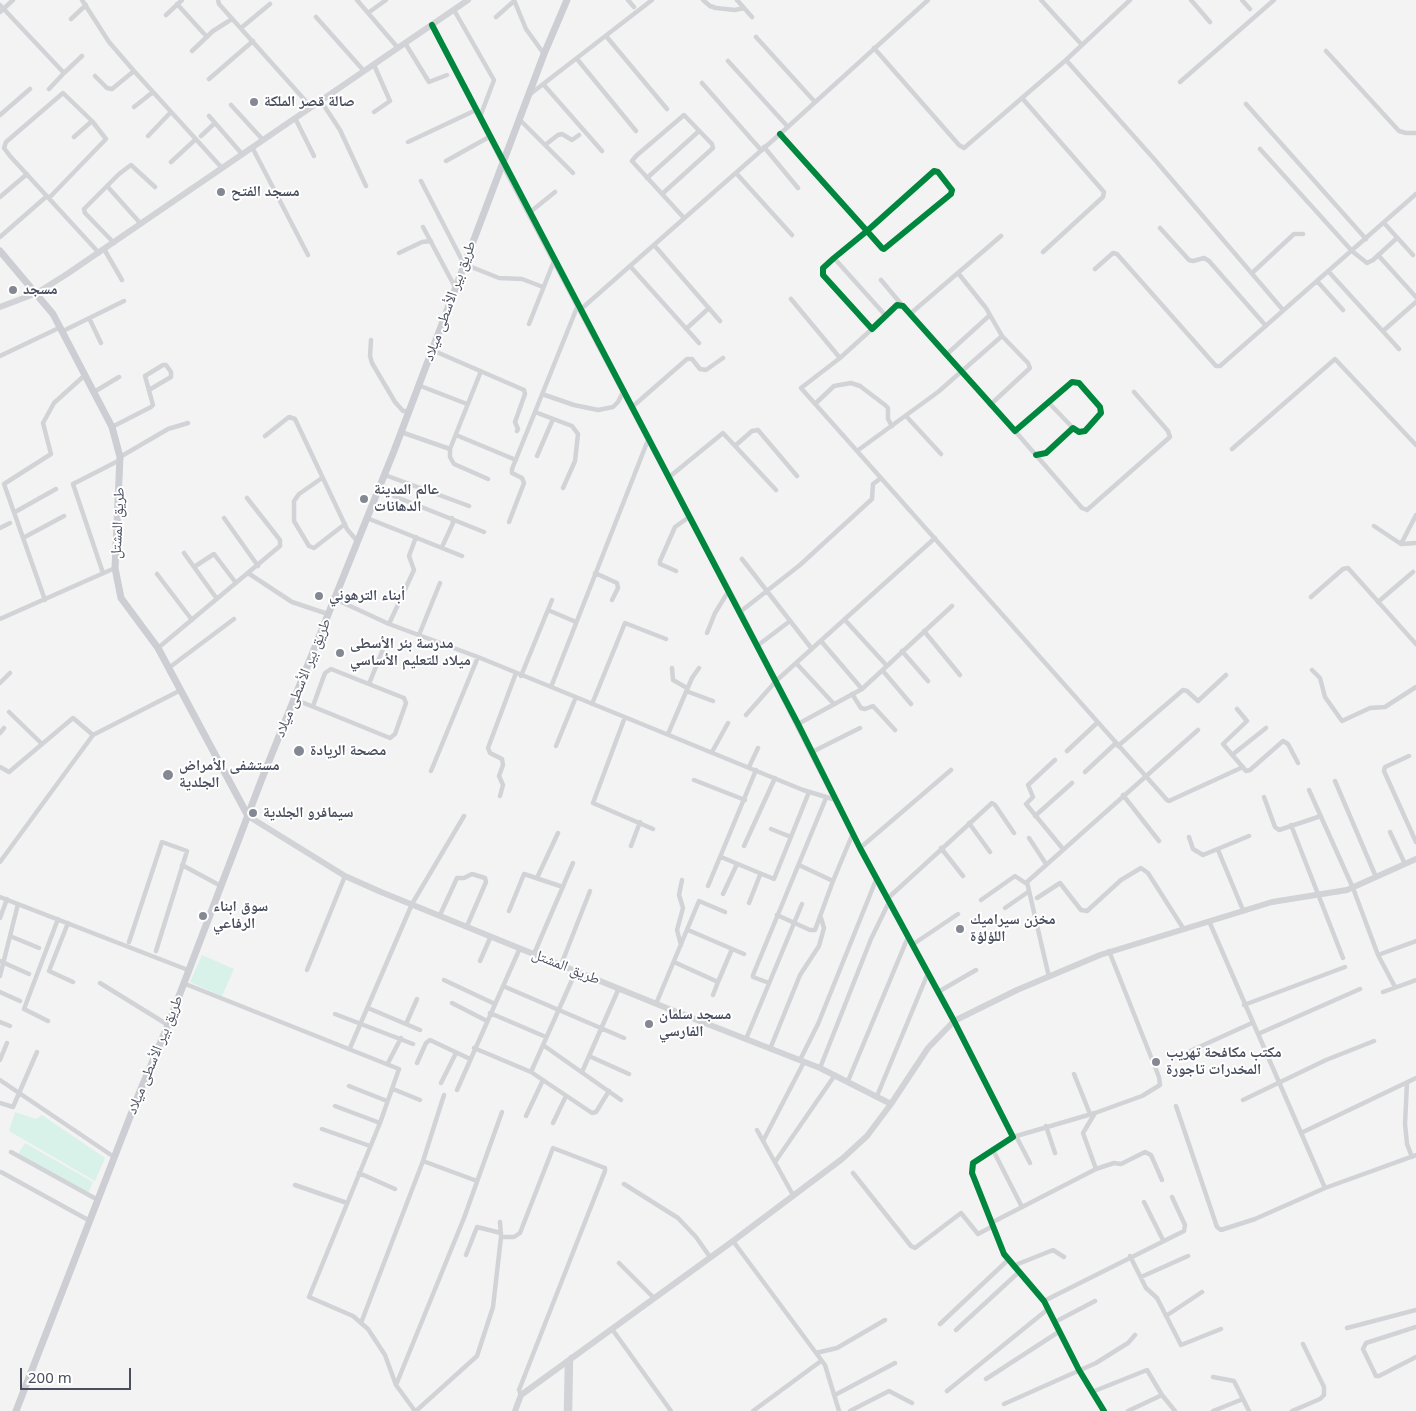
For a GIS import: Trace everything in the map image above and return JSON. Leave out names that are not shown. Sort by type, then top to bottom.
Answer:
[{"type":"main road","name":"طريق بير الأسطى ميلاد","points":[[16,1411],[294,699],[379,490],[544,54],[568,0]]},
{"type":"main road","name":"طريق المشتل","points":[[0,251],[37,293],[62,329],[112,427],[120,459],[115,568],[118,590],[124,605],[158,648],[170,667],[237,796],[250,813]]},
{"type":"street","points":[[13,0],[1,8],[64,73]]},
{"type":"street","points":[[82,0],[109,42],[222,168]]},
{"type":"street","points":[[166,15],[182,0]]},
{"type":"street","points":[[217,0],[311,107]]},
{"type":"street","points":[[357,0],[398,48]]},
{"type":"street","points":[[368,13],[386,0]]},
{"type":"street","points":[[496,17],[514,0],[526,28],[544,54]]},
{"type":"street","points":[[628,0],[634,7]]},
{"type":"street","points":[[529,96],[652,0]]},
{"type":"street","points":[[703,0],[716,8],[735,10],[744,8]]},
{"type":"street","points":[[737,0],[752,17]]},
{"type":"street","points":[[509,522],[524,483],[522,478],[511,472],[579,307],[654,245],[928,0]]},
{"type":"street","points":[[1042,0],[1082,45]]},
{"type":"street","points":[[874,48],[961,147],[966,147],[1066,60],[1130,0]]},
{"type":"street","points":[[1191,0],[1210,22]]},
{"type":"street","points":[[1242,0],[1250,9]]},
{"type":"street","points":[[1180,82],[1274,0]]},
{"type":"street","points":[[0,307],[37,293],[114,243],[466,1]]},
{"type":"street","points":[[177,4],[207,37]]},
{"type":"street","points":[[241,28],[270,4]]},
{"type":"street","points":[[70,19],[86,5]]},
{"type":"street","points":[[454,10],[494,80],[480,118]]},
{"type":"street","points":[[316,17],[364,71]]},
{"type":"street","points":[[192,51],[207,37],[232,19]]},
{"type":"street","points":[[432,25],[631,408],[758,646],[876,880],[1030,1163]]},
{"type":"street","points":[[606,36],[667,109]]},
{"type":"street","points":[[756,37],[815,102]]},
{"type":"street","points":[[209,79],[253,41]]},
{"type":"street","points":[[405,43],[429,82],[447,75]]},
{"type":"street","points":[[1326,50],[1400,131],[1416,133]]},
{"type":"street","points":[[50,89],[82,56]]},
{"type":"street","points":[[577,59],[636,131]]},
{"type":"street","points":[[728,60],[788,127]]},
{"type":"street","points":[[1066,60],[1283,310]]},
{"type":"street","points":[[374,65],[390,101],[374,112]]},
{"type":"street","points":[[95,76],[107,88],[112,89],[134,71]]},
{"type":"street","points":[[702,83],[798,188]]},
{"type":"street","points":[[544,85],[602,150]]},
{"type":"street","points":[[0,115],[30,89]]},
{"type":"street","points":[[134,107],[153,92]]},
{"type":"street","points":[[0,237],[48,197],[105,140],[105,136],[66,94],[61,93],[4,144],[5,150],[48,197],[101,251],[122,280]]},
{"type":"street","points":[[1022,98],[1104,192],[1103,197],[1043,252]]},
{"type":"street","points":[[321,101],[340,130],[366,186]]},
{"type":"street","points":[[1246,104],[1366,239]]},
{"type":"street","points":[[231,105],[263,140]]},
{"type":"street","points":[[408,142],[476,110]]},
{"type":"street","points":[[148,136],[171,112]]},
{"type":"street","points":[[662,194],[713,148],[682,115],[636,156],[633,163],[684,218]]},
{"type":"street","points":[[209,116],[242,154]]},
{"type":"street","points":[[295,118],[314,156]]},
{"type":"street","points":[[520,120],[573,174]]},
{"type":"street","points":[[74,137],[92,121]]},
{"type":"street","points":[[201,136],[215,123]]},
{"type":"street","points":[[647,178],[699,131]]},
{"type":"street","points":[[545,145],[558,135],[562,134],[572,140],[579,135]]},
{"type":"street","points":[[780,134],[867,231],[882,248],[886,249],[951,194],[952,190],[938,172],[934,171],[867,231],[823,268],[823,274],[872,329]]},
{"type":"street","points":[[446,161],[489,137]]},
{"type":"street","points":[[171,162],[196,139]]},
{"type":"street","points":[[252,147],[308,255]]},
{"type":"street","points":[[1260,149],[1352,251],[1368,263],[1397,238]]},
{"type":"street","points":[[114,243],[84,211],[107,186],[131,165],[155,187]]},
{"type":"street","points":[[736,172],[792,235]]},
{"type":"street","points":[[0,197],[27,174]]},
{"type":"street","points":[[421,182],[464,264],[499,278],[522,279],[543,287]]},
{"type":"street","points":[[107,186],[141,224]]},
{"type":"street","points":[[529,213],[556,192]]},
{"type":"street","points":[[1096,269],[1113,253],[1118,254],[1216,366],[1224,364],[1416,194]]},
{"type":"street","points":[[1384,223],[1413,256]]},
{"type":"street","points":[[423,226],[455,287]]},
{"type":"street","points":[[1160,228],[1189,260],[1193,261],[1204,258],[1209,261],[1266,326]]},
{"type":"street","points":[[1252,273],[1294,234],[1303,234]]},
{"type":"street","points":[[910,314],[1001,236]]},
{"type":"street","points":[[399,253],[422,242],[431,241]]},
{"type":"street","points":[[654,245],[720,321]]},
{"type":"street","points":[[1378,255],[1416,297]]},
{"type":"street","points":[[834,258],[886,316]]},
{"type":"street","points":[[529,324],[554,261]]},
{"type":"street","points":[[630,266],[699,343]]},
{"type":"street","points":[[1328,271],[1399,349]]},
{"type":"street","points":[[958,273],[990,315],[1002,336],[1028,363],[1030,368],[990,405]]},
{"type":"street","points":[[881,280],[1082,508],[1089,509],[1170,437],[1168,431],[1134,392]]},
{"type":"street","points":[[1317,281],[1343,310]]},
{"type":"street","points":[[791,299],[840,358]]},
{"type":"street","points":[[0,356],[124,301]]},
{"type":"street","points":[[1383,331],[1416,302]]},
{"type":"street","points":[[903,306],[897,305],[840,358],[801,388],[1144,776],[1169,801],[1243,768]]},
{"type":"street","points":[[686,329],[709,308]]},
{"type":"street","points":[[946,355],[990,315]]},
{"type":"street","points":[[89,318],[101,343]]},
{"type":"street","points":[[857,451],[906,416],[1002,336]]},
{"type":"street","points":[[371,340],[370,356],[372,362],[395,402],[403,411],[408,411]]},
{"type":"street","points":[[432,350],[524,390],[525,394],[515,422],[518,428],[517,431]]},
{"type":"street","points":[[631,408],[687,359],[692,359],[700,369],[706,370],[722,358]]},
{"type":"street","points":[[1232,449],[1335,359],[1416,445]]},
{"type":"street","points":[[112,427],[151,408],[153,405],[145,376],[166,365],[171,372],[171,377],[149,390]]},
{"type":"street","points":[[481,371],[450,449],[450,457],[454,464],[488,479]]},
{"type":"street","points":[[45,600],[5,482],[51,454],[44,423],[49,411],[57,400],[85,375]]},
{"type":"street","points":[[94,392],[119,377]]},
{"type":"street","points":[[1015,431],[1072,382],[1079,384],[1101,409],[1098,417],[1085,431],[1079,432],[1049,403]]},
{"type":"street","points":[[815,404],[834,386],[851,383],[860,386],[888,408],[888,419],[892,426]]},
{"type":"street","points":[[418,386],[467,404]]},
{"type":"street","points":[[542,394],[574,405],[598,410],[613,407],[623,392]]},
{"type":"street","points":[[536,412],[572,426],[579,439],[575,461],[563,488]]},
{"type":"street","points":[[906,416],[941,454]]},
{"type":"street","points":[[265,436],[289,417],[295,418],[345,524],[357,541]]},
{"type":"street","points":[[537,456],[553,419]]},
{"type":"street","points":[[103,573],[73,484],[120,459],[168,429],[188,423]]},
{"type":"street","points":[[1036,455],[1046,453],[1073,428]]},
{"type":"street","points":[[736,445],[752,431],[758,430],[797,476]]},
{"type":"street","points":[[401,432],[450,449]]},
{"type":"street","points":[[668,478],[721,433],[726,434],[776,490]]},
{"type":"street","points":[[456,435],[516,460]]},
{"type":"street","points":[[552,687],[648,440]]},
{"type":"street","points":[[385,474],[469,506]]},
{"type":"street","points":[[322,478],[298,494],[294,501],[294,520],[309,546],[314,548],[345,524]]},
{"type":"street","points":[[740,612],[818,549],[872,499],[873,484],[881,478]]},
{"type":"street","points":[[15,512],[56,489]]},
{"type":"street","points":[[379,490],[484,532]]},
{"type":"street","points":[[158,648],[280,546],[280,540],[247,498]]},
{"type":"street","points":[[1401,544],[1416,515]]},
{"type":"street","points":[[23,538],[64,516]]},
{"type":"street","points":[[676,571],[660,564],[660,562],[675,527],[689,517]]},
{"type":"street","points":[[224,518],[258,566]]},
{"type":"street","points":[[367,518],[462,556]]},
{"type":"street","points":[[442,547],[453,524],[452,518]]},
{"type":"street","points":[[0,528],[10,523]]},
{"type":"street","points":[[1374,526],[1401,544],[1416,543]]},
{"type":"street","points":[[390,624],[414,570],[409,556],[416,537]]},
{"type":"street","points":[[746,715],[776,681],[935,538]]},
{"type":"street","points":[[184,553],[217,599]]},
{"type":"street","points":[[194,567],[214,554],[236,583]]},
{"type":"street","points":[[742,559],[812,649]]},
{"type":"street","points":[[1311,597],[1347,567],[1416,644]]},
{"type":"street","points":[[0,619],[115,568]]},
{"type":"street","points":[[1378,602],[1413,572]]},
{"type":"street","points":[[157,574],[192,620]]},
{"type":"street","points":[[248,574],[292,602],[328,614]]},
{"type":"street","points":[[595,574],[617,583],[618,588],[612,600]]},
{"type":"street","points":[[419,635],[440,584]]},
{"type":"street","points":[[707,633],[718,608],[728,592]]},
{"type":"street","points":[[334,599],[390,624],[478,657],[809,792],[836,800]]},
{"type":"street","points":[[500,796],[503,785],[498,776],[503,765],[502,759],[490,753],[488,748],[552,600]]},
{"type":"street","points":[[798,724],[862,689],[952,606]]},
{"type":"street","points":[[548,610],[576,622]]},
{"type":"street","points":[[170,667],[234,619]]},
{"type":"street","points":[[845,620],[887,666]]},
{"type":"street","points":[[758,646],[790,621]]},
{"type":"street","points":[[592,704],[609,656],[625,623],[666,639]]},
{"type":"street","points":[[924,632],[960,674]]},
{"type":"street","points":[[821,641],[862,689]]},
{"type":"street","points":[[369,684],[383,649]]},
{"type":"street","points":[[902,652],[928,680]]},
{"type":"street","points":[[431,771],[478,657]]},
{"type":"street","points":[[796,663],[834,704]]},
{"type":"street","points":[[672,668],[673,680],[713,701]]},
{"type":"street","points":[[668,734],[687,689],[699,668]]},
{"type":"street","points":[[294,699],[393,737],[406,703],[404,698],[328,670],[313,706]]},
{"type":"street","points":[[883,670],[911,704]]},
{"type":"street","points":[[1312,670],[1320,678],[1325,696],[1342,721],[1370,708],[1385,707],[1416,686]]},
{"type":"street","points":[[0,683],[10,674]]},
{"type":"street","points":[[1085,772],[1183,690],[1187,691],[1198,701],[1226,675]]},
{"type":"street","points":[[0,862],[93,735],[182,690]]},
{"type":"street","points":[[852,694],[861,708],[865,709],[873,706],[895,730]]},
{"type":"street","points":[[556,746],[576,697]]},
{"type":"street","points":[[1237,709],[1247,721],[1223,744],[1243,768],[1248,771],[1283,741],[1288,744],[1298,763]]},
{"type":"street","points":[[9,712],[41,743]]},
{"type":"street","points":[[625,717],[592,800],[594,805],[640,822],[653,829]]},
{"type":"street","points":[[0,766],[9,772],[41,743],[73,718],[93,735]]},
{"type":"street","points":[[1067,751],[1097,722]]},
{"type":"street","points":[[712,752],[728,723]]},
{"type":"street","points":[[812,752],[860,728]]},
{"type":"street","points":[[1232,755],[1266,728]]},
{"type":"street","points":[[1027,884],[1046,864],[1198,730]]},
{"type":"street","points":[[749,767],[758,748]]},
{"type":"street","points":[[1410,756],[1386,767],[1384,771],[1416,842]]},
{"type":"street","points":[[1055,760],[1028,786],[1033,797],[1026,806],[1063,849]]},
{"type":"street","points":[[708,886],[756,770]]},
{"type":"street","points":[[860,848],[951,770]]},
{"type":"street","points":[[744,846],[775,778]]},
{"type":"street","points":[[694,780],[744,800]]},
{"type":"street","points":[[1335,781],[1376,877]]},
{"type":"street","points":[[1034,816],[1072,783]]},
{"type":"street","points":[[1309,790],[1353,888],[1378,955],[1395,987]]},
{"type":"street","points":[[721,857],[760,875],[772,879],[776,877],[809,792]]},
{"type":"street","points":[[1123,795],[1159,841]]},
{"type":"street","points":[[1264,797],[1276,829],[1321,816]]},
{"type":"street","points":[[769,983],[752,975],[826,798]]},
{"type":"street","points":[[820,1068],[888,900],[969,823],[993,803],[1014,833]]},
{"type":"street","name":"طريق المشتل","points":[[250,813],[263,825],[345,876],[561,966],[820,1068],[891,1104]]},
{"type":"street","points":[[350,1048],[412,904],[464,816]]},
{"type":"street","points":[[631,846],[640,822]]},
{"type":"street","points":[[969,823],[990,852]]},
{"type":"street","points":[[1291,825],[1343,958]]},
{"type":"street","points":[[771,830],[791,838]]},
{"type":"street","points":[[1390,832],[1405,864]]},
{"type":"street","points":[[538,878],[558,833]]},
{"type":"street","points":[[777,915],[812,931],[817,928],[853,833]]},
{"type":"street","points":[[1188,837],[1198,854],[1203,855],[1249,836]]},
{"type":"street","points":[[1029,838],[1046,864]]},
{"type":"street","points":[[129,942],[162,842],[187,851],[156,951]]},
{"type":"street","points":[[942,848],[963,876]]},
{"type":"street","points":[[1218,850],[1243,910]]},
{"type":"street","points":[[515,1411],[521,1394],[734,1241],[842,1159],[867,1136],[928,1048],[954,1021],[1048,977],[1109,952],[1243,910],[1319,893],[1353,888],[1416,859]]},
{"type":"street","points":[[534,954],[573,863]]},
{"type":"street","points":[[723,894],[737,864]]},
{"type":"street","points":[[182,865],[221,886]]},
{"type":"street","points":[[799,865],[834,880]]},
{"type":"street","points":[[1037,898],[1060,884],[1079,907],[1087,911],[1121,880],[1141,868],[1148,873],[1183,928]]},
{"type":"street","points":[[440,915],[457,878],[464,878],[472,874],[485,878],[486,882],[467,926]]},
{"type":"street","points":[[509,911],[523,876],[527,874],[563,888]]},
{"type":"street","points":[[749,903],[760,875]]},
{"type":"street","points":[[307,970],[345,876]]},
{"type":"street","points":[[981,900],[1015,876],[1027,884],[1048,977]]},
{"type":"street","points":[[681,945],[677,930],[683,908],[679,895],[682,880]]},
{"type":"street","points":[[763,1141],[802,1061],[876,880]]},
{"type":"street","points":[[561,966],[590,891]]},
{"type":"street","points":[[1005,908],[1028,892]]},
{"type":"street","points":[[0,897],[188,970]]},
{"type":"street","points":[[0,918],[7,900]]},
{"type":"street","points":[[656,1004],[699,901],[725,912]]},
{"type":"street","points":[[0,976],[18,904]]},
{"type":"street","points":[[746,1039],[802,904]]},
{"type":"street","points":[[912,945],[958,914]]},
{"type":"street","points":[[770,1048],[800,975],[818,946],[824,928],[820,918]]},
{"type":"street","points":[[48,1021],[24,1009],[58,919]]},
{"type":"street","points":[[1209,920],[1244,1005],[1325,1188]]},
{"type":"street","points":[[68,923],[49,971],[73,982]]},
{"type":"street","points":[[688,930],[744,954]]},
{"type":"street","points":[[10,936],[39,948]]},
{"type":"street","points":[[480,961],[491,936]]},
{"type":"street","points":[[848,1081],[908,937]]},
{"type":"street","points":[[1378,955],[1416,941]]},
{"type":"street","points":[[457,1090],[520,948]]},
{"type":"street","points":[[713,995],[732,949]]},
{"type":"street","points":[[1104,1411],[1079,1370],[1044,1301],[1008,1260],[971,1169],[973,1163],[1015,1137],[1092,1113],[1156,1090],[1160,1082],[1109,952]]},
{"type":"street","points":[[2,962],[29,974]]},
{"type":"street","points":[[674,962],[718,982]]},
{"type":"street","points":[[1244,1005],[1345,967]]},
{"type":"street","points":[[938,992],[976,970]]},
{"type":"street","points":[[530,1072],[576,971]]},
{"type":"street","points":[[877,1096],[928,973]]},
{"type":"street","points":[[444,980],[494,1004]]},
{"type":"street","points":[[1382,992],[1416,980]]},
{"type":"street","points":[[100,983],[168,1025]]},
{"type":"street","points":[[183,983],[350,1048],[400,1070],[309,1297],[343,1311],[361,1323],[377,1340],[396,1386],[416,1411],[476,1356],[492,1308],[501,1235],[500,1222]]},
{"type":"street","points":[[502,986],[624,1038]]},
{"type":"street","points":[[582,1072],[619,988]]},
{"type":"street","points":[[1258,1034],[1360,988]]},
{"type":"street","points":[[0,992],[20,1001]]},
{"type":"street","points":[[406,1024],[417,999]]},
{"type":"street","points":[[452,1003],[487,1021]]},
{"type":"street","points":[[368,1008],[420,1030]]},
{"type":"street","points":[[490,1013],[546,1037]]},
{"type":"street","points":[[335,1014],[413,1044]]},
{"type":"street","points":[[0,1022],[10,1026]]},
{"type":"street","points":[[1177,1057],[1252,1023]]},
{"type":"street","points":[[388,1064],[401,1038]]},
{"type":"street","points":[[417,1063],[428,1041],[470,1059]]},
{"type":"street","points":[[1243,1100],[1278,1082],[1374,1041]]},
{"type":"street","points":[[0,1060],[6,1043]]},
{"type":"street","points":[[543,1045],[621,1100]]},
{"type":"street","points":[[474,1048],[530,1072],[594,1113],[609,1091]]},
{"type":"street","points":[[0,1104],[13,1107],[37,1052]]},
{"type":"street","points":[[442,1083],[456,1053]]},
{"type":"street","points":[[589,1056],[629,1074]]},
{"type":"street","points":[[1074,1074],[1092,1113],[1083,1133],[1096,1169]]},
{"type":"street","points":[[775,1162],[835,1075]]},
{"type":"street","points":[[1301,1133],[1416,1078]]},
{"type":"street","points":[[0,1080],[19,1091],[114,1157]]},
{"type":"street","points":[[526,1116],[543,1080]]},
{"type":"street","points":[[1176,1106],[1218,1227],[1221,1230],[1255,1219],[1325,1188],[1414,1156],[1404,1124],[1407,1083]]},
{"type":"street","points":[[349,1086],[387,1101]]},
{"type":"street","points":[[393,1089],[420,1100]]},
{"type":"street","points":[[361,1323],[423,1161],[444,1095]]},
{"type":"street","points":[[553,1123],[566,1096]]},
{"type":"street","points":[[335,1106],[380,1123]]},
{"type":"street","points":[[396,1386],[477,1181],[502,1112]]},
{"type":"street","points":[[1046,1126],[1055,1153]]},
{"type":"street","points":[[322,1129],[370,1146]]},
{"type":"street","points":[[756,1130],[793,1195]]},
{"type":"street","points":[[466,1255],[477,1227],[514,1237],[520,1233],[553,1148],[605,1168],[519,1390],[521,1394]]},
{"type":"street","points":[[993,1150],[1022,1207]]},
{"type":"street","points":[[11,1152],[98,1200]]},
{"type":"street","points":[[853,1173],[915,1248],[961,1214],[978,1234],[1022,1207],[1096,1169],[1114,1163],[1121,1164],[1145,1152],[1151,1155],[1162,1180]]},
{"type":"street","points":[[423,1161],[477,1181]]},
{"type":"street","points":[[1,1172],[90,1221]]},
{"type":"street","points":[[359,1173],[395,1189]]},
{"type":"street","points":[[295,1184],[347,1203]]},
{"type":"street","points":[[624,1184],[683,1223],[710,1257]]},
{"type":"street","points":[[1044,1301],[1184,1230],[1186,1227],[1172,1197]]},
{"type":"street","points":[[1144,1202],[1163,1240]]},
{"type":"street","points":[[734,1241],[822,1361],[829,1374],[839,1411]]},
{"type":"street","points":[[1013,1266],[1053,1250],[1064,1257]]},
{"type":"street","points":[[1130,1256],[1149,1291],[1157,1298],[1183,1346],[1221,1329]]},
{"type":"street","points":[[1141,1277],[1188,1256]]},
{"type":"street","points":[[940,1324],[1008,1260]]},
{"type":"street","points":[[619,1263],[654,1298]]},
{"type":"street","points":[[956,1330],[1019,1272]]},
{"type":"street","points":[[1166,1316],[1202,1292]]},
{"type":"street","points":[[1055,1322],[1095,1301]]},
{"type":"street","points":[[947,1390],[1048,1309]]},
{"type":"street","points":[[1347,1328],[1416,1310]]},
{"type":"street","points":[[816,1353],[838,1348],[885,1320]]},
{"type":"street","points":[[1416,1327],[1366,1343],[1363,1349],[1379,1376],[1416,1357]]},
{"type":"street","points":[[612,1329],[671,1411]]},
{"type":"street","points":[[986,1379],[1060,1331]]},
{"type":"street","points":[[1004,1404],[1120,1349],[1135,1335]]},
{"type":"street","points":[[1292,1411],[1320,1399],[1324,1395],[1324,1387],[1303,1344]]},
{"type":"street","points":[[566,1411],[569,1358]]},
{"type":"street","points":[[569,1358],[570,1411]]},
{"type":"street","points":[[753,1411],[822,1361]]},
{"type":"street","points":[[835,1395],[895,1363]]},
{"type":"street","points":[[1092,1392],[1146,1370],[1150,1372],[1162,1395],[1175,1411]]},
{"type":"street","points":[[1213,1378],[1234,1381],[1249,1411]]},
{"type":"street","points":[[850,1411],[889,1391],[912,1403]]},
{"type":"street","points":[[1128,1411],[1162,1395]]},
{"type":"street","points":[[1213,1411],[1243,1399]]},
{"type":"green space","points":[[202,955],[234,969],[222,996],[190,982]]},
{"type":"green space","points":[[15,1112],[36,1119],[42,1115],[105,1158],[95,1181],[9,1131]]},
{"type":"green space","points":[[25,1143],[93,1182],[88,1194],[18,1154]]},
{"type":"cycle path","points":[[432,25],[798,724],[860,848],[954,1021],[1013,1137],[973,1163],[972,1173],[1004,1254],[1044,1301],[1079,1370],[1104,1411]]},
{"type":"cycle path","points":[[780,134],[867,231],[882,248],[884,249],[951,194],[952,190],[938,172],[934,171],[867,231],[834,258],[823,268],[823,275],[872,329],[897,305],[903,306],[1015,431],[1072,382],[1079,383],[1100,407],[1101,413],[1085,431],[1079,432],[1073,428],[1046,453],[1036,455]]},
{"type":"place","name":"صالة قصر الملكة","points":[[254,102]]},
{"type":"place","name":"مسجد الفتح","points":[[221,192]]},
{"type":"place","name":"مسجد","points":[[13,290]]},
{"type":"place","name":"عالم المدينة الدهانات","points":[[364,499]]},
{"type":"place","name":"أبناء الترهوني","points":[[319,596]]},
{"type":"place","name":"مدرسة بئر الأسطى ميلاد للتعليم الأساسي","points":[[340,653]]},
{"type":"place","name":"مصحة الريادة","points":[[299,751]]},
{"type":"place","name":"مستشفى الأمراض الجلدية","points":[[168,775]]},
{"type":"place","name":"سيمافرو الجلدية","points":[[253,813]]},
{"type":"place","name":"سوق ابناء الرفاعي","points":[[203,916]]},
{"type":"place","name":"مخزن سيراميك اللؤلؤة","points":[[960,929]]},
{"type":"place","name":"مسجد سلمان الفارسي","points":[[649,1024]]},
{"type":"place","name":"مكتب مكافحة تهريب المخدرات تاجورة","points":[[1156,1062]]}]
